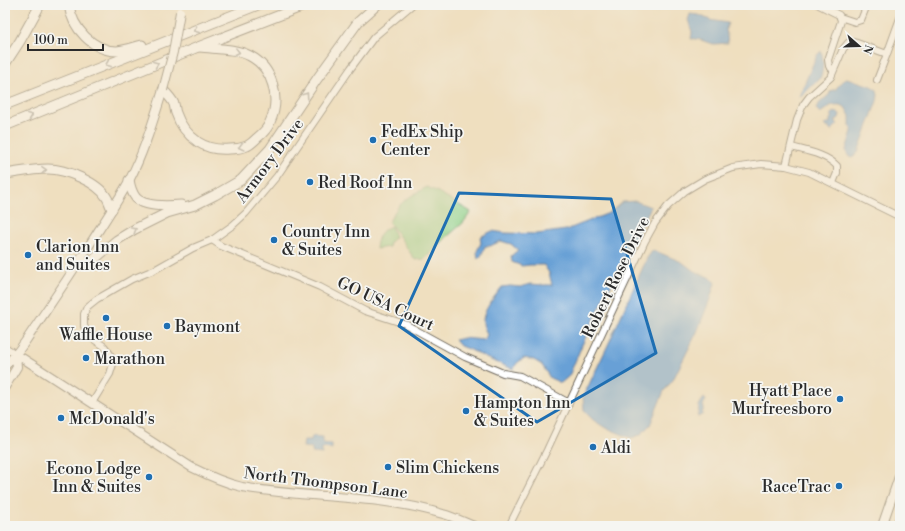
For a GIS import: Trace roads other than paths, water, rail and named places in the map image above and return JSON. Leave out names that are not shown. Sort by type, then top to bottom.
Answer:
[{"type":"highway","points":[[5,64],[40,5]]},
{"type":"highway","points":[[69,5],[70,13],[76,26],[84,36],[95,45],[107,50],[116,51],[146,44],[157,45]]},
{"type":"highway","points":[[5,105],[258,5]]},
{"type":"highway","points":[[5,126],[198,47],[306,5]]},
{"type":"highway","points":[[78,263],[91,262],[117,240],[135,229],[167,213],[195,205],[241,180],[270,149],[317,79],[358,22],[377,5]]},
{"type":"highway","points":[[163,90],[174,104],[182,126],[189,135],[199,143],[212,148],[224,150],[236,149],[248,145],[266,129],[271,122],[275,97],[274,85],[261,63],[250,56],[236,51],[198,47]]},
{"type":"highway","points":[[5,174],[49,169],[74,174],[89,182],[103,193],[112,209]]},
{"type":"highway","points":[[129,180],[135,197],[148,204],[163,206],[184,205],[215,195]]},
{"type":"main road","points":[[5,366],[16,354],[78,263],[129,180],[149,134],[163,90],[173,52],[181,8]]},
{"type":"main road","points":[[5,387],[17,367],[16,354]]},
{"type":"main road","name":"North Thompson Lane","points":[[16,354],[191,467],[212,477],[241,486],[273,491],[392,503],[419,508],[444,514],[474,526]]},
{"type":"main road","points":[[882,526],[900,474]]},
{"type":"main road","points":[[898,526],[900,518]]},
{"type":"street","name":"Armory Drive","points":[[92,402],[110,374],[113,364],[110,354],[104,346],[90,337],[84,326],[84,314],[87,307],[97,299],[132,279],[154,270],[193,248],[212,240],[233,225],[251,208],[277,176],[374,37],[412,5]]},
{"type":"street","points":[[819,5],[840,17],[855,22],[861,20],[867,5]]},
{"type":"street","points":[[833,70],[828,60],[841,21],[840,17]]},
{"type":"street","points":[[877,80],[900,18]]},
{"type":"street","points":[[786,166],[803,105],[809,97],[831,77],[843,49],[848,43],[857,43],[886,54]]},
{"type":"street","points":[[791,147],[816,154],[833,161],[837,166],[838,173],[833,183]]},
{"type":"street","name":"Robert Rose Drive","points":[[509,526],[645,241],[655,223],[668,206],[685,191],[705,179],[733,168],[761,164],[786,166],[809,172],[900,217]]},
{"type":"street","name":"GO USA Court","points":[[212,240],[221,246],[320,287],[365,311],[405,324],[465,357],[503,373],[520,376],[568,403]]},
{"type":"street","points":[[5,347],[16,354]]},
{"type":"water","points":[[690,14],[699,15],[710,20],[728,23],[726,29],[728,43],[714,44],[697,39],[691,39],[692,32],[688,20]]},
{"type":"water","points":[[821,51],[823,66],[820,78],[799,98],[817,55]]},
{"type":"water","points":[[847,78],[871,86],[877,90],[878,95],[858,152],[853,157],[848,155],[846,150],[852,131],[850,116],[845,107],[841,105],[832,105],[820,113],[816,109],[832,90],[835,90],[844,79]]},
{"type":"water","points":[[833,112],[840,114],[839,118],[835,121],[838,124],[831,131],[829,127],[824,125],[830,123],[830,119],[833,117],[831,115]]},
{"type":"water","points":[[635,201],[651,207],[599,309],[569,376],[561,383],[550,378],[542,365],[534,360],[524,358],[517,363],[513,369],[460,346],[455,340],[463,338],[484,340],[487,335],[483,324],[483,318],[490,304],[502,287],[520,287],[531,284],[552,285],[549,273],[544,265],[522,266],[512,262],[511,256],[518,250],[511,244],[501,241],[490,246],[485,246],[481,256],[478,259],[477,251],[481,243],[480,237],[492,231],[537,234],[566,230],[609,213],[622,202]]},
{"type":"water","points":[[653,250],[682,262],[694,271],[711,278],[715,283],[697,332],[673,380],[664,391],[650,425],[640,435],[631,438],[604,427],[593,420],[584,411],[583,397],[647,258]]},
{"type":"water","points":[[704,398],[706,400],[703,405],[703,414],[698,417],[697,414],[699,413],[699,407]]},
{"type":"water","points":[[312,436],[323,437],[323,443],[332,444],[332,449],[322,448],[322,454],[312,453],[312,448],[303,447],[304,440],[311,440]]},
{"type":"place","name":"FedEx Ship Center","points":[[373,140]]},
{"type":"place","name":"Red Roof Inn","points":[[310,182]]},
{"type":"place","name":"Country Inn & Suites","points":[[274,240]]},
{"type":"place","name":"Clarion Inn and Suites","points":[[28,255]]},
{"type":"place","name":"Waffle House","points":[[106,318]]},
{"type":"place","name":"Baymont","points":[[167,326]]},
{"type":"place","name":"Marathon","points":[[86,358]]},
{"type":"place","name":"Hyatt Place Murfreesboro","points":[[840,399]]},
{"type":"place","name":"Hampton Inn & Suites","points":[[466,411]]},
{"type":"place","name":"McDonald's","points":[[61,418]]},
{"type":"place","name":"Aldi","points":[[593,447]]},
{"type":"place","name":"Slim Chickens","points":[[388,467]]},
{"type":"place","name":"Econo Lodge Inn & Suites","points":[[149,477]]},
{"type":"place","name":"RaceTrac","points":[[839,486]]}]
